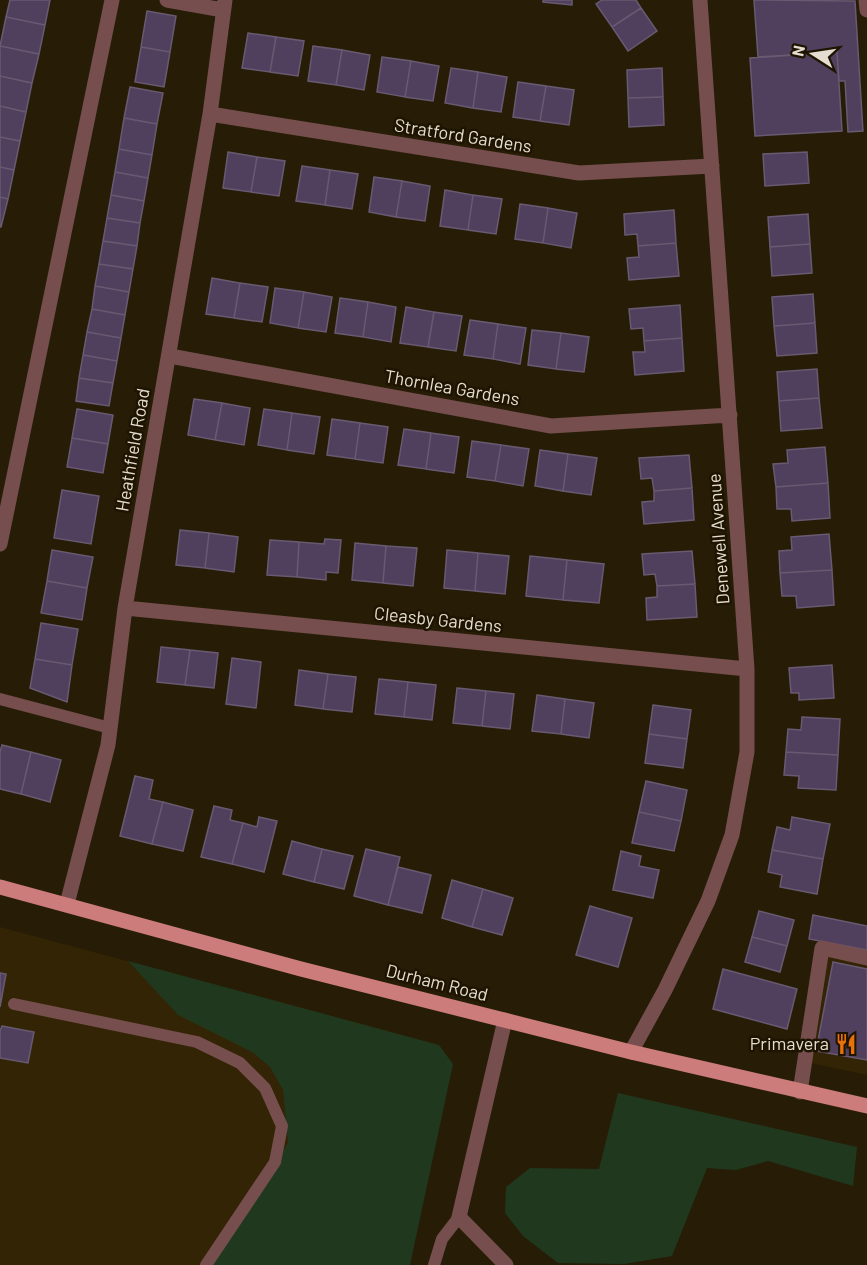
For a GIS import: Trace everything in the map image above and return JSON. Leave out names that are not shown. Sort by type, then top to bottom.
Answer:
[{"type":"main road","name":"Durham Road","points":[[0,887],[301,969],[631,1052],[867,1106]]},
{"type":"street","points":[[0,544],[112,0]]},
{"type":"street","points":[[167,0],[224,5]]},
{"type":"street","name":"Denewell Avenue","points":[[631,1052],[665,990],[708,902],[732,835],[747,752],[747,669],[700,0]]},
{"type":"street","points":[[866,0],[867,10]]},
{"type":"street","name":"Heathfield Road","points":[[67,904],[108,745],[125,608],[210,114],[224,5]]},
{"type":"street","name":"Stratford Gardens","points":[[210,114],[579,173],[712,166]]},
{"type":"street","name":"Thornlea Gardens","points":[[170,356],[551,426],[730,415]]},
{"type":"street","name":"Cleasby Gardens","points":[[125,608],[747,669]]},
{"type":"street","points":[[800,1092],[822,948],[867,958]]},
{"type":"street","points":[[505,1020],[459,1217],[506,1265]]},
{"type":"lane","points":[[0,699],[110,728]]},
{"type":"lane","points":[[14,1004],[197,1042],[240,1063],[266,1088],[282,1126],[275,1162],[206,1265]]},
{"type":"lane","points":[[435,1265],[442,1239],[459,1217]]},
{"type":"shaded area","points":[[0,927],[388,1031],[273,1265],[0,1265]]},
{"type":"shaded area","points":[[827,956],[867,964],[867,1075],[811,1063]]},
{"type":"green space","points":[[128,961],[439,1045],[453,1064],[410,1265],[207,1265],[288,1143],[283,1090],[270,1067],[252,1052],[178,1015]]},
{"type":"green space","points":[[618,1093],[857,1147],[853,1186],[768,1161],[736,1170],[707,1168],[672,1256],[624,1264],[558,1263],[523,1236],[505,1213],[506,1187],[530,1168],[599,1169]]},
{"type":"building","points":[[10,0],[50,0],[45,25],[6,17]]},
{"type":"building","points":[[543,0],[572,0],[572,5],[543,2]]},
{"type":"building","points":[[602,0],[636,0],[641,8],[612,27],[596,4]]},
{"type":"building","points":[[754,0],[855,1],[863,131],[848,132],[845,81],[839,81],[837,52],[758,57]]},
{"type":"building","points":[[641,8],[657,31],[628,51],[612,27]]},
{"type":"building","points":[[147,11],[176,16],[170,52],[141,47]]},
{"type":"building","points":[[6,17],[45,25],[39,54],[0,46]]},
{"type":"building","points":[[248,33],[276,37],[270,72],[242,68]]},
{"type":"building","points":[[276,37],[304,41],[298,76],[270,72]]},
{"type":"building","points":[[0,46],[39,54],[32,83],[0,76]]},
{"type":"building","points":[[313,46],[342,50],[336,85],[308,81]]},
{"type":"building","points":[[141,47],[170,52],[164,87],[135,82]]},
{"type":"building","points":[[342,50],[370,55],[364,90],[336,85]]},
{"type":"building","points":[[837,52],[842,131],[755,136],[750,58]]},
{"type":"building","points":[[382,57],[411,61],[405,97],[377,92]]},
{"type":"building","points":[[411,61],[439,66],[433,101],[405,97]]},
{"type":"building","points":[[451,68],[478,72],[473,108],[445,103]]},
{"type":"building","points":[[662,68],[663,97],[628,98],[627,70]]},
{"type":"building","points":[[478,72],[507,77],[501,112],[473,108]]},
{"type":"building","points":[[0,76],[32,83],[26,112],[0,106]]},
{"type":"building","points":[[518,82],[546,86],[540,121],[513,117]]},
{"type":"building","points":[[546,86],[574,90],[569,125],[540,121]]},
{"type":"building","points":[[130,87],[163,93],[157,124],[124,118]]},
{"type":"building","points":[[663,97],[664,125],[629,127],[628,98]]},
{"type":"building","points":[[0,106],[26,112],[20,141],[0,137]]},
{"type":"building","points":[[124,118],[157,124],[152,155],[119,149]]},
{"type":"building","points":[[0,137],[20,141],[14,170],[0,167]]},
{"type":"building","points":[[119,149],[152,155],[148,178],[115,172]]},
{"type":"building","points":[[228,152],[257,157],[251,192],[223,188]]},
{"type":"building","points":[[807,152],[809,183],[765,186],[763,154]]},
{"type":"building","points":[[257,157],[285,161],[279,196],[251,192]]},
{"type":"building","points":[[302,166],[330,170],[325,205],[296,201]]},
{"type":"building","points":[[0,167],[14,170],[8,199],[0,197]]},
{"type":"building","points":[[330,170],[358,174],[352,209],[325,205]]},
{"type":"building","points":[[115,172],[148,178],[144,201],[111,195]]},
{"type":"building","points":[[374,177],[402,181],[396,217],[369,212]]},
{"type":"building","points":[[402,181],[430,186],[425,221],[396,217]]},
{"type":"building","points":[[445,190],[473,195],[468,230],[440,226]]},
{"type":"building","points":[[111,195],[144,201],[140,223],[107,218]]},
{"type":"building","points":[[473,195],[502,199],[496,234],[468,230]]},
{"type":"building","points":[[0,197],[8,199],[1,227],[0,227]]},
{"type":"building","points":[[520,204],[548,208],[543,243],[515,239]]},
{"type":"building","points":[[548,208],[577,213],[571,248],[543,243]]},
{"type":"building","points":[[674,210],[676,243],[638,246],[637,234],[625,235],[624,214]]},
{"type":"building","points":[[808,214],[810,244],[770,247],[768,217]]},
{"type":"building","points":[[107,218],[140,223],[137,246],[103,241]]},
{"type":"building","points":[[103,241],[137,246],[133,269],[99,264]]},
{"type":"building","points":[[676,243],[679,276],[629,280],[627,258],[639,257],[638,246]]},
{"type":"building","points":[[810,244],[812,273],[772,276],[770,247]]},
{"type":"building","points":[[99,264],[133,269],[129,292],[95,286]]},
{"type":"building","points":[[212,278],[240,283],[234,318],[206,314]]},
{"type":"building","points":[[240,283],[268,287],[262,322],[234,318]]},
{"type":"building","points":[[95,286],[129,292],[125,315],[92,309]]},
{"type":"building","points":[[275,288],[304,292],[298,328],[270,323]]},
{"type":"building","points":[[304,292],[332,297],[326,332],[298,328]]},
{"type":"building","points":[[813,294],[815,323],[774,326],[772,297]]},
{"type":"building","points":[[340,298],[368,302],[363,337],[335,333]]},
{"type":"building","points":[[368,302],[396,307],[391,342],[363,337]]},
{"type":"building","points":[[680,305],[682,338],[644,341],[643,328],[631,329],[629,309]]},
{"type":"building","points":[[406,307],[434,312],[428,347],[400,343]]},
{"type":"building","points":[[92,309],[125,315],[121,338],[87,332]]},
{"type":"building","points":[[434,312],[462,316],[456,351],[428,347]]},
{"type":"building","points":[[470,320],[498,324],[493,359],[464,355]]},
{"type":"building","points":[[815,323],[817,353],[777,356],[774,326]]},
{"type":"building","points":[[498,324],[526,328],[520,364],[493,359]]},
{"type":"building","points":[[532,330],[561,333],[556,369],[528,365]]},
{"type":"building","points":[[87,332],[121,338],[117,361],[83,355]]},
{"type":"building","points":[[561,333],[589,337],[584,372],[556,369]]},
{"type":"building","points":[[682,338],[684,371],[635,375],[633,352],[645,352],[644,341]]},
{"type":"building","points":[[83,355],[117,361],[113,383],[79,378]]},
{"type":"building","points":[[817,369],[819,398],[779,401],[777,372]]},
{"type":"building","points":[[79,378],[113,383],[109,406],[76,401]]},
{"type":"building","points":[[819,398],[822,428],[781,431],[779,401]]},
{"type":"building","points":[[194,399],[222,403],[215,440],[188,435]]},
{"type":"building","points":[[222,403],[250,408],[244,445],[215,440]]},
{"type":"building","points":[[77,409],[113,415],[108,444],[72,438]]},
{"type":"building","points":[[264,409],[292,413],[287,450],[258,445]]},
{"type":"building","points":[[292,413],[320,417],[314,454],[287,450]]},
{"type":"building","points":[[332,419],[360,423],[355,459],[327,455]]},
{"type":"building","points":[[360,423],[388,427],[383,463],[355,459]]},
{"type":"building","points":[[404,429],[431,433],[426,469],[398,465]]},
{"type":"building","points":[[431,433],[459,437],[454,473],[426,469]]},
{"type":"building","points":[[72,438],[108,444],[103,473],[67,467]]},
{"type":"building","points":[[472,441],[501,445],[495,481],[467,477]]},
{"type":"building","points":[[501,445],[529,449],[523,486],[495,481]]},
{"type":"building","points":[[825,447],[828,483],[776,487],[773,464],[788,463],[787,450]]},
{"type":"building","points":[[540,450],[568,454],[563,491],[535,486]]},
{"type":"building","points":[[568,454],[597,458],[591,495],[563,491]]},
{"type":"building","points":[[689,455],[692,488],[654,491],[652,478],[641,479],[639,458]]},
{"type":"building","points":[[828,483],[830,518],[792,521],[791,509],[777,509],[776,487]]},
{"type":"building","points":[[692,488],[694,520],[644,524],[642,502],[654,501],[654,491]]},
{"type":"building","points":[[62,490],[99,496],[91,544],[54,538]]},
{"type":"building","points":[[180,530],[209,533],[205,568],[176,565]]},
{"type":"building","points":[[209,533],[238,537],[234,572],[205,568]]},
{"type":"building","points":[[829,534],[832,570],[780,573],[779,551],[792,550],[791,537]]},
{"type":"building","points":[[325,539],[341,540],[338,573],[326,572],[326,580],[297,577],[299,542],[324,544]]},
{"type":"building","points":[[270,540],[299,542],[297,577],[267,575]]},
{"type":"building","points":[[355,543],[386,546],[383,583],[352,580]]},
{"type":"building","points":[[386,546],[417,548],[413,586],[383,583]]},
{"type":"building","points":[[52,550],[93,557],[87,588],[47,581]]},
{"type":"building","points":[[447,550],[478,553],[475,591],[444,588]]},
{"type":"building","points":[[692,551],[695,584],[657,586],[655,574],[644,575],[642,554]]},
{"type":"building","points":[[478,553],[509,556],[505,594],[475,591]]},
{"type":"building","points":[[530,556],[567,560],[563,600],[526,596]]},
{"type":"building","points":[[567,560],[604,564],[599,603],[563,600]]},
{"type":"building","points":[[832,570],[834,605],[797,608],[796,596],[782,596],[780,573]]},
{"type":"building","points":[[47,581],[87,588],[82,620],[41,613]]},
{"type":"building","points":[[695,584],[697,617],[647,620],[646,598],[657,597],[657,586]]},
{"type":"building","points":[[41,623],[78,629],[72,665],[35,659]]},
{"type":"building","points":[[161,647],[190,650],[185,685],[157,682]]},
{"type":"building","points":[[190,650],[218,653],[214,688],[185,685]]},
{"type":"building","points":[[232,658],[261,662],[256,708],[226,704]]},
{"type":"building","points":[[35,659],[72,665],[67,702],[30,688]]},
{"type":"building","points":[[832,665],[834,698],[799,700],[799,693],[791,693],[789,668]]},
{"type":"building","points":[[299,670],[328,674],[323,709],[295,705]]},
{"type":"building","points":[[328,674],[356,677],[352,712],[323,709]]},
{"type":"building","points":[[379,679],[408,682],[404,717],[375,714]]},
{"type":"building","points":[[408,682],[436,685],[432,720],[404,717]]},
{"type":"building","points":[[457,688],[486,691],[482,726],[453,723]]},
{"type":"building","points":[[486,691],[514,694],[510,729],[482,726]]},
{"type":"building","points":[[537,695],[565,699],[561,734],[532,731]]},
{"type":"building","points":[[565,699],[594,703],[589,738],[561,734]]},
{"type":"building","points":[[653,705],[691,710],[687,739],[649,734]]},
{"type":"building","points":[[802,717],[840,719],[838,755],[786,752],[788,729],[801,730]]},
{"type":"building","points":[[649,734],[687,739],[683,768],[645,763]]},
{"type":"building","points":[[2,745],[31,752],[21,794],[0,789]]},
{"type":"building","points":[[31,752],[61,760],[50,802],[21,794]]},
{"type":"building","points":[[786,752],[838,755],[836,790],[798,788],[799,776],[784,775]]},
{"type":"building","points":[[135,776],[153,780],[149,799],[163,802],[152,844],[120,836]]},
{"type":"building","points":[[646,781],[687,790],[681,821],[639,812]]},
{"type":"building","points":[[163,802],[193,810],[183,851],[152,844]]},
{"type":"building","points":[[214,806],[232,810],[230,820],[243,823],[232,864],[201,857]]},
{"type":"building","points":[[639,812],[681,821],[674,851],[632,843]]},
{"type":"building","points":[[259,817],[277,821],[264,872],[232,864],[243,823],[257,827]]},
{"type":"building","points":[[792,817],[830,824],[823,859],[772,850],[777,827],[790,830]]},
{"type":"building","points":[[292,841],[322,849],[314,882],[283,874]]},
{"type":"building","points":[[322,849],[353,856],[344,889],[314,882]]},
{"type":"building","points":[[366,849],[400,857],[388,905],[354,896]]},
{"type":"building","points":[[772,850],[823,859],[817,894],[780,887],[782,875],[768,872]]},
{"type":"building","points":[[621,851],[641,856],[639,866],[659,870],[653,898],[613,890]]},
{"type":"building","points":[[398,867],[431,875],[422,913],[388,905]]},
{"type":"building","points":[[452,880],[483,889],[472,927],[442,918]]},
{"type":"building","points":[[483,889],[513,898],[502,935],[472,927]]},
{"type":"building","points":[[590,906],[632,918],[618,967],[576,955]]},
{"type":"building","points":[[759,911],[794,920],[787,946],[752,937]]},
{"type":"building","points":[[813,915],[867,926],[867,950],[809,939]]},
{"type":"building","points":[[752,937],[787,946],[780,972],[745,962]]},
{"type":"building","points":[[833,962],[867,969],[867,1060],[816,1051]]},
{"type":"building","points":[[723,969],[797,989],[787,1029],[713,1009]]},
{"type":"building","points":[[0,973],[6,974],[0,1007]]},
{"type":"building","points":[[2,1026],[34,1032],[28,1063],[0,1058]]},
{"type":"place","name":"Primavera","points":[[846,1044]]}]
